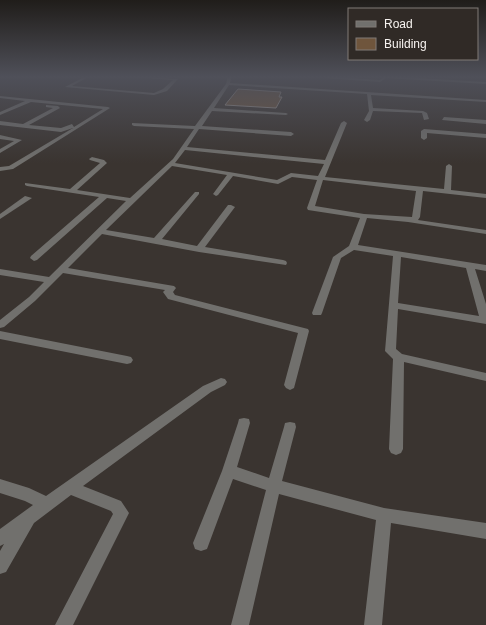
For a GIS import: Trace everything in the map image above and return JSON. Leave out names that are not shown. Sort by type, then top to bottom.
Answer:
[{"type":"street","points":[[0,114],[19,105]]},
{"type":"street","points":[[23,126],[58,107],[42,105]]},
{"type":"street","points":[[0,169],[11,168],[108,108],[81,105]]},
{"type":"street","points":[[0,325],[32,299],[131,200],[170,164],[183,148],[212,105]]},
{"type":"street","points":[[367,120],[370,105]]},
{"type":"street","points":[[0,123],[64,130],[96,111],[92,108],[82,108]]},
{"type":"street","points":[[209,109],[286,114]]},
{"type":"street","points":[[370,109],[423,112],[425,113],[426,119]]},
{"type":"street","points":[[444,119],[486,122]]},
{"type":"street","points":[[344,123],[327,162],[310,208],[486,232]]},
{"type":"street","points":[[0,129],[10,124]]},
{"type":"street","points":[[134,124],[255,130],[292,134]]},
{"type":"street","points":[[424,138],[424,131],[486,136]]},
{"type":"street","points":[[0,137],[19,140],[2,149]]},
{"type":"street","points":[[183,148],[327,162]]},
{"type":"street","points":[[71,191],[104,163],[102,161],[92,159]]},
{"type":"street","points":[[170,164],[278,182],[291,175],[320,180],[420,188],[486,196]]},
{"type":"street","points":[[447,191],[449,166]]},
{"type":"street","points":[[216,194],[232,174]]},
{"type":"street","points":[[27,184],[131,200]]},
{"type":"street","points":[[411,221],[416,217],[420,188]]},
{"type":"street","points":[[156,241],[197,193]]},
{"type":"street","points":[[34,258],[104,196]]},
{"type":"street","points":[[0,217],[28,198]]},
{"type":"street","points":[[199,249],[231,207]]},
{"type":"street","points":[[318,313],[337,257],[352,247],[364,216]]},
{"type":"street","points":[[100,231],[283,263]]},
{"type":"street","points":[[352,247],[486,268]]},
{"type":"street","points":[[397,254],[394,305],[389,348],[392,354],[399,357],[486,376]]},
{"type":"street","points":[[394,305],[486,321],[470,266]]},
{"type":"street","points":[[62,270],[171,288],[168,292],[171,297],[304,331],[290,385]]},
{"type":"street","points":[[0,272],[52,280]]},
{"type":"street","points":[[0,335],[127,360]]},
{"type":"street","points":[[396,449],[399,357]]},
{"type":"street","points":[[0,538],[207,389],[221,382]]},
{"type":"street","points":[[202,543],[229,471],[244,424]]},
{"type":"street","points":[[240,625],[290,427]]},
{"type":"street","points":[[229,471],[274,486],[384,515],[486,531]]},
{"type":"street","points":[[0,486],[29,495],[47,505]]},
{"type":"street","points":[[64,625],[120,513],[116,506],[70,488]]},
{"type":"street","points":[[0,566],[30,515]]},
{"type":"street","points":[[373,625],[384,515]]},
{"type":"building","points":[[228,105],[278,105],[276,108]]}]
